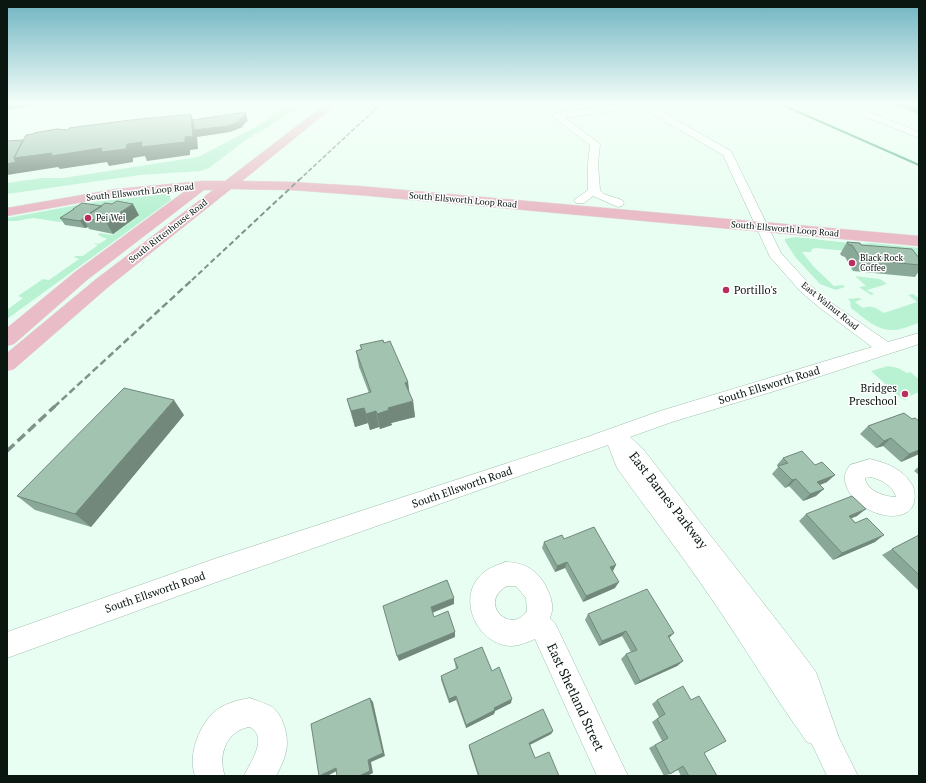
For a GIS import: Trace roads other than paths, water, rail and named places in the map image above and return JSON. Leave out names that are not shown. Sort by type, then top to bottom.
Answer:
[{"type":"main road","name":"South Rittenhouse Road","points":[[7,364],[101,284],[221,177],[241,175],[286,140]]},
{"type":"main road","name":"South Ellsworth Loop Road","points":[[241,175],[330,177],[618,203],[919,241]]},
{"type":"main road","name":"South Ellsworth Loop Road","points":[[7,212],[144,190],[200,186],[221,177]]},
{"type":"main road","name":"South Ellsworth Loop Road","points":[[7,201],[111,184],[161,178],[221,177],[322,189],[759,221],[919,229]]},
{"type":"main road","name":"South Rittenhouse Road","points":[[7,339],[81,276],[200,186]]},
{"type":"street","points":[[589,140],[595,144],[593,164],[594,191],[600,196],[618,203]]},
{"type":"street","name":"East Walnut Road","points":[[705,140],[727,153],[775,254],[806,289],[825,305],[886,349]]},
{"type":"street","points":[[580,200],[594,191]]},
{"type":"street","name":"South Ellsworth Road","points":[[7,645],[207,574],[615,436],[694,407],[772,385],[919,338]]},
{"type":"street","name":"East Barnes Parkway","points":[[615,436],[624,462],[719,588],[755,640],[789,694],[827,745],[843,776]]},
{"type":"street","name":"East Shetland Street","points":[[536,621],[546,632],[613,776]]},
{"type":"street","points":[[210,776],[207,761],[209,747],[215,736],[223,725],[232,717],[243,713],[253,712],[261,715],[268,721],[273,731],[274,742],[265,773]]},
{"type":"waterway","points":[[861,140],[919,165]]},
{"type":"railway","points":[[299,180],[343,140]]},
{"type":"railway","points":[[192,280],[300,179]]},
{"type":"railway","points":[[54,407],[193,279]]},
{"type":"railway","points":[[7,451],[55,406]]},
{"type":"place","name":"Pei Wei","points":[[88,218]]},
{"type":"place","name":"Black Rock Coffee","points":[[852,263]]},
{"type":"place","name":"Portillo's","points":[[726,290]]},
{"type":"place","name":"Bridges Preschool","points":[[905,394]]}]
